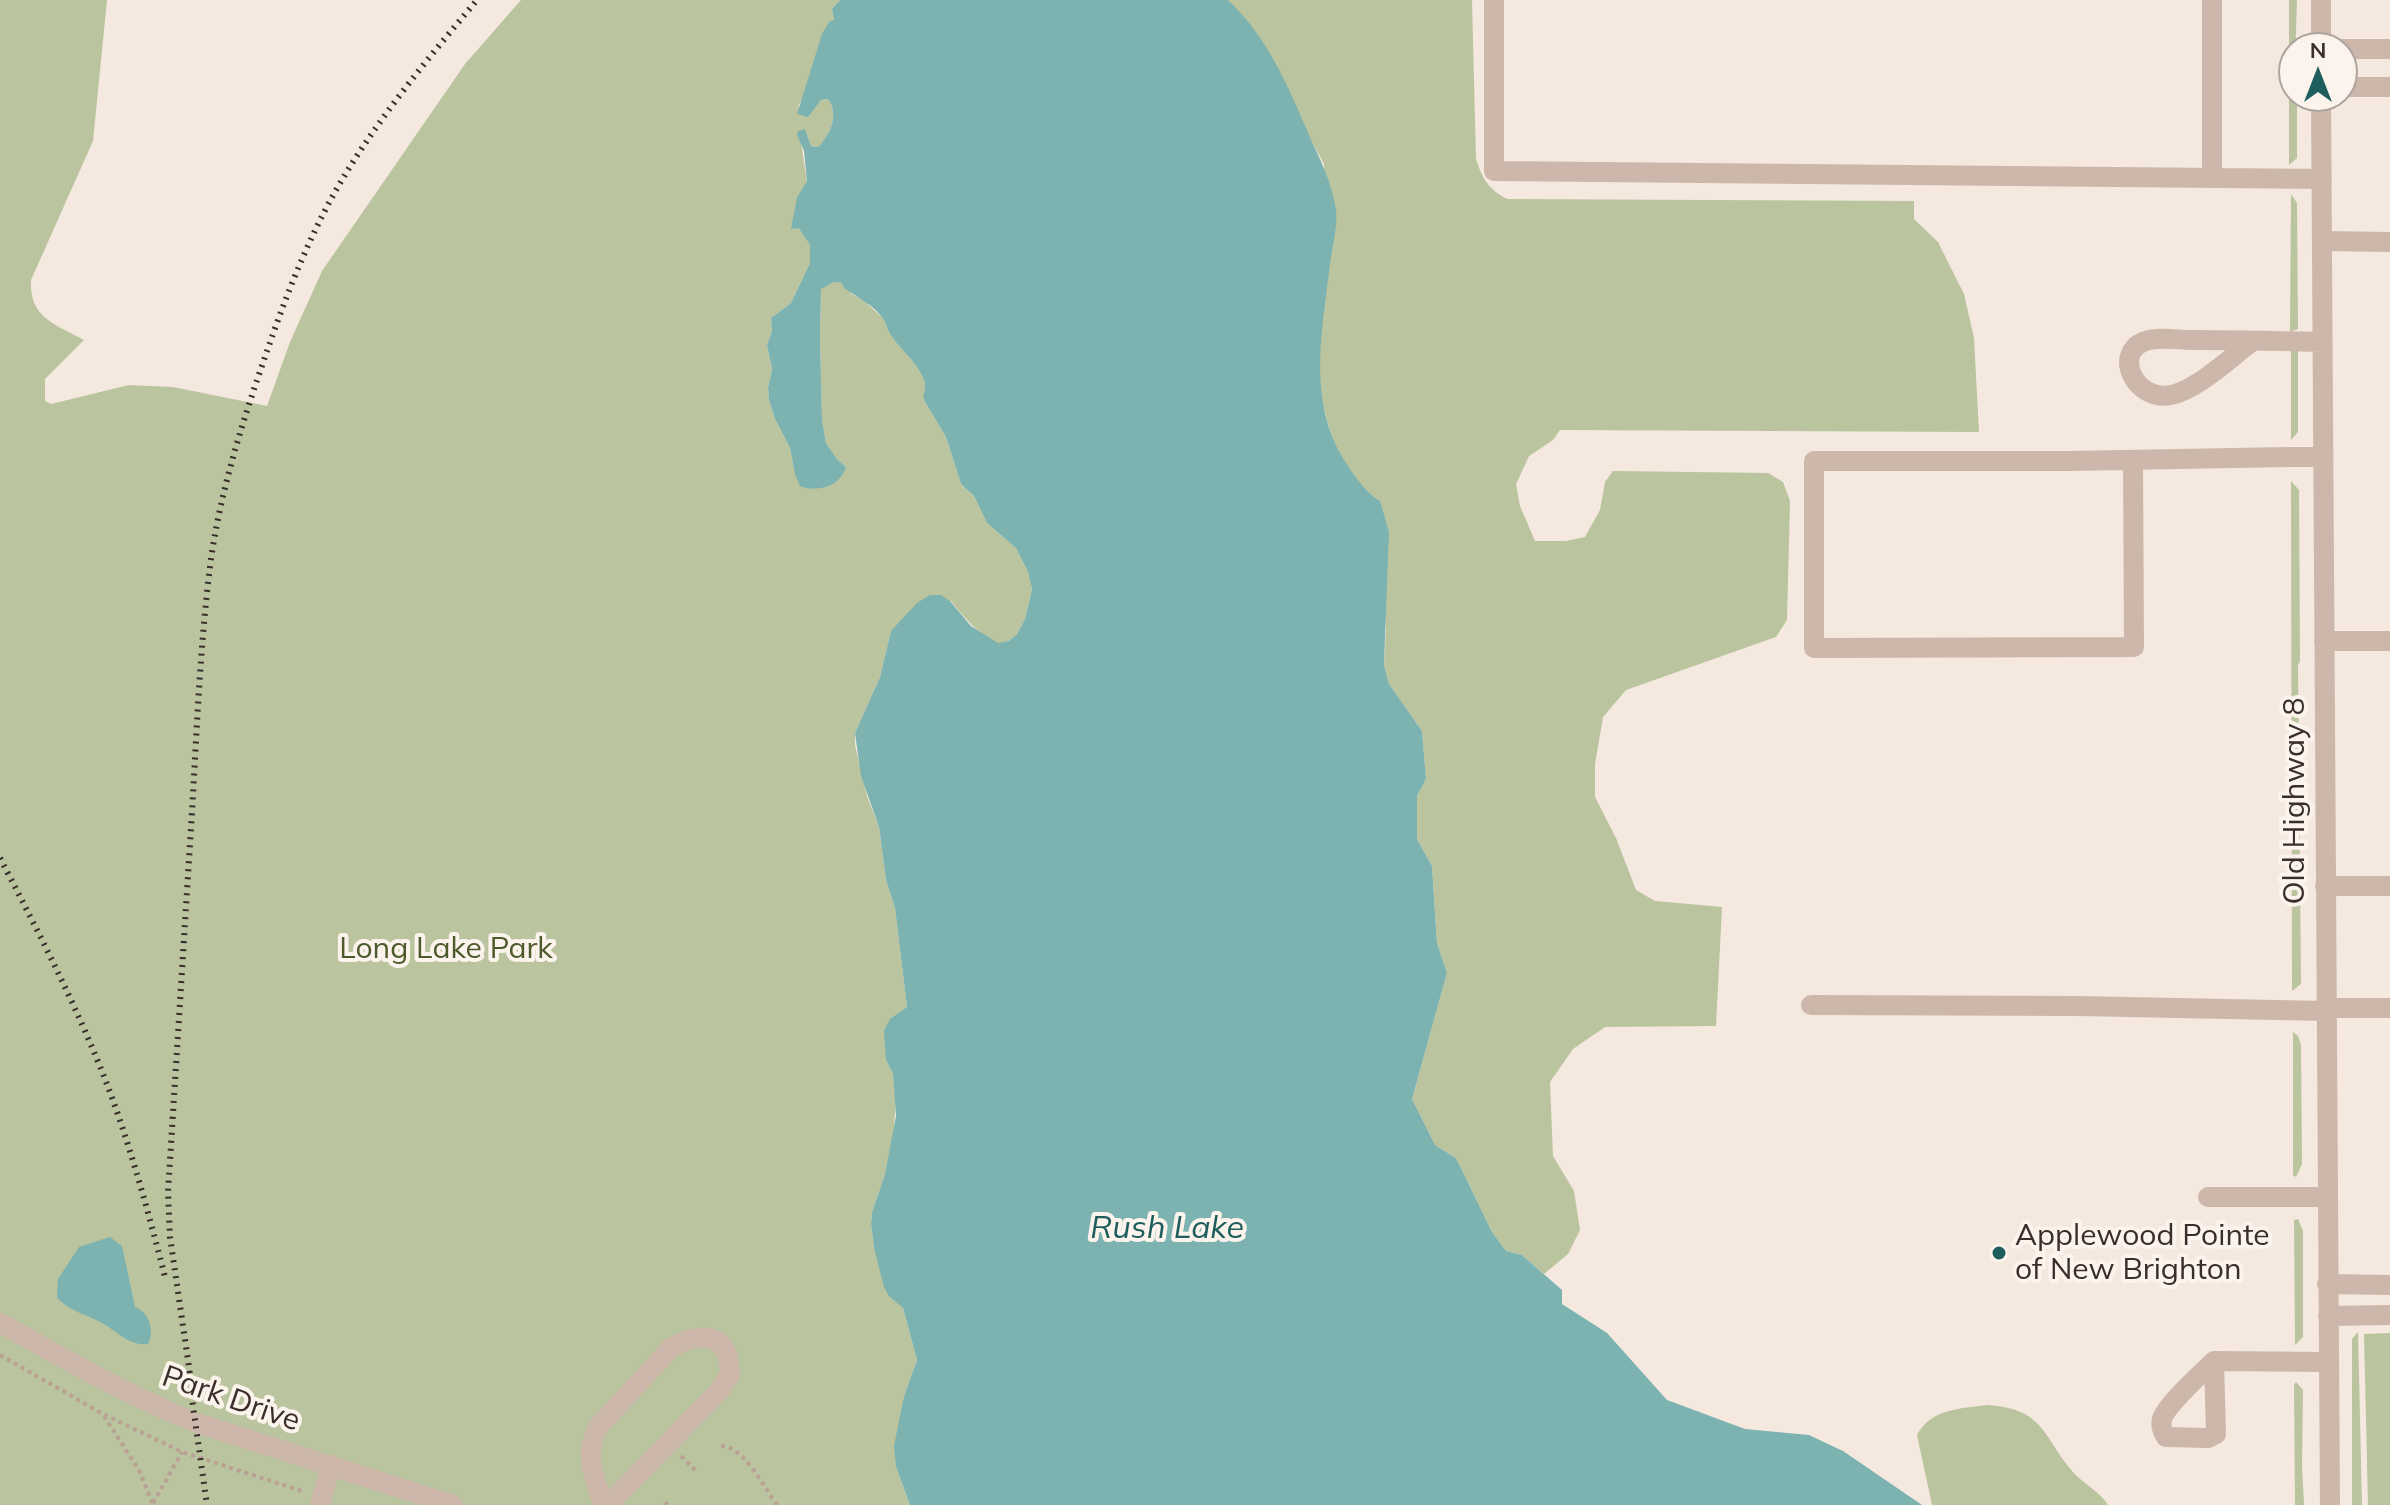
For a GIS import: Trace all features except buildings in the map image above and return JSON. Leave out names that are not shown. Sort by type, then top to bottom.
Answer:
[{"type":"street","points":[[1494,0],[1494,171],[2322,179]]},
{"type":"street","points":[[2212,0],[2212,178]]},
{"type":"street","points":[[2321,0],[2321,32]]},
{"type":"street","points":[[2358,49],[2390,49]]},
{"type":"street","points":[[2358,87],[2390,87]]},
{"type":"street","name":"Old Highway 8","points":[[2321,112],[2330,1505]]},
{"type":"street","points":[[2322,241],[2390,242]]},
{"type":"street","points":[[2253,341],[2190,389],[2169,396],[2151,394],[2139,387],[2133,378],[2131,357],[2134,348],[2142,342],[2157,339],[2322,342]]},
{"type":"street","points":[[2133,460],[2134,647],[1814,648],[1814,461],[2322,457]]},
{"type":"street","points":[[2324,641],[2390,641]]},
{"type":"street","points":[[2325,886],[2390,886]]},
{"type":"street","points":[[1811,1005],[2390,1008]]},
{"type":"street","points":[[2208,1197],[2327,1197]]},
{"type":"street","points":[[2327,1284],[2390,1285]]},
{"type":"street","points":[[2328,1316],[2390,1315]]},
{"type":"street","name":"Park Drive","points":[[0,1323],[159,1408],[453,1505]]},
{"type":"street","points":[[700,1336],[718,1341],[727,1353],[730,1374],[720,1390],[606,1505],[589,1457],[591,1441],[598,1427],[671,1348],[684,1340],[700,1336]]},
{"type":"street","points":[[2214,1361],[2328,1362]]},
{"type":"street","points":[[318,1500],[331,1465]]},
{"type":"path","points":[[0,1355],[103,1414],[182,1452],[318,1500]]},
{"type":"path","points":[[103,1414],[139,1470],[153,1505],[182,1452]]},
{"type":"path","points":[[721,1446],[726,1445],[738,1452],[777,1505]]},
{"type":"green space","name":"Long Lake Park","points":[[0,0],[107,0],[93,141],[31,280],[34,303],[39,311],[54,324],[84,340],[45,379],[45,401],[51,404],[129,385],[173,387],[267,406],[290,342],[322,271],[465,64],[521,0],[840,0],[832,9],[834,20],[813,64],[798,107],[813,109],[821,100],[828,99],[833,118],[827,136],[818,147],[811,146],[805,129],[801,142],[807,182],[797,197],[792,228],[800,228],[810,245],[810,263],[791,303],[771,318],[772,331],[767,345],[772,369],[768,388],[775,419],[790,448],[795,475],[846,467],[826,443],[822,419],[820,336],[821,288],[834,282],[843,283],[885,320],[889,332],[922,373],[927,382],[925,402],[946,437],[961,484],[974,496],[987,523],[1016,548],[1028,572],[1032,589],[1025,619],[1009,641],[998,644],[984,635],[951,601],[891,631],[880,677],[855,733],[855,745],[867,796],[879,827],[886,880],[895,908],[907,1007],[899,1013],[886,1060],[893,1074],[896,1099],[893,1139],[871,1224],[874,1248],[903,1308],[917,1360],[904,1396],[896,1467],[910,1505],[0,1505]]},
{"type":"green space","points":[[1228,0],[1472,0],[1476,159],[1487,183],[1495,192],[1507,199],[1914,201],[1914,219],[1938,242],[1964,294],[1974,338],[1979,432],[1560,430],[1553,440],[1529,456],[1516,484],[1520,506],[1535,541],[1566,541],[1585,537],[1600,510],[1605,482],[1613,471],[1768,473],[1783,482],[1790,501],[1787,620],[1776,637],[1626,690],[1603,717],[1595,764],[1595,797],[1616,838],[1636,890],[1655,901],[1722,907],[1716,1026],[1605,1027],[1573,1049],[1550,1082],[1553,1156],[1574,1191],[1580,1230],[1568,1254],[1544,1274],[1522,1255],[1506,1251],[1492,1232],[1456,1158],[1435,1145],[1412,1099],[1447,973],[1437,943],[1432,866],[1417,839],[1417,796],[1426,779],[1422,731],[1389,684],[1384,665],[1386,631],[1380,501],[1366,490],[1344,463],[1330,430],[1321,395],[1324,164]]},
{"type":"green space","points":[[2289,0],[2297,0],[2296,32],[2289,32]]},
{"type":"green space","points":[[2289,112],[2297,112],[2297,158],[2289,165]]},
{"type":"green space","points":[[2291,194],[2297,203],[2298,329],[2290,332]]},
{"type":"green space","points":[[2291,348],[2298,349],[2298,432],[2291,440]]},
{"type":"green space","points":[[2291,481],[2299,490],[2301,984],[2292,991]]},
{"type":"green space","points":[[2293,1032],[2301,1045],[2302,1164],[2296,1177],[2293,1175]]},
{"type":"green space","points":[[2298,1219],[2303,1231],[2303,1337],[2295,1345],[2294,1220]]},
{"type":"green space","points":[[2358,1332],[2362,1505],[2352,1505],[2352,1339]]},
{"type":"green space","points":[[2390,1333],[2390,1505],[2368,1505],[2364,1334]]},
{"type":"green space","points":[[2296,1382],[2303,1390],[2304,1505],[2295,1505]]},
{"type":"green space","points":[[1987,1405],[2007,1408],[2033,1419],[2076,1475],[2108,1505],[1932,1505],[1917,1435],[1930,1419],[1947,1411]]},
{"type":"water","name":"Rush Lake","points":[[840,0],[1228,0],[1255,30],[1276,63],[1293,99],[1325,171],[1334,200],[1336,223],[1320,368],[1326,418],[1348,466],[1358,481],[1380,501],[1389,532],[1384,665],[1389,684],[1422,731],[1426,779],[1417,796],[1417,839],[1432,866],[1437,943],[1447,973],[1412,1099],[1435,1145],[1456,1158],[1492,1232],[1506,1251],[1522,1255],[1562,1290],[1562,1304],[1607,1333],[1667,1400],[1745,1429],[1809,1435],[1843,1451],[1922,1505],[910,1505],[896,1467],[894,1446],[904,1396],[917,1360],[903,1308],[884,1287],[871,1224],[896,1116],[893,1074],[886,1060],[884,1031],[890,1019],[907,1007],[895,908],[886,880],[879,827],[861,776],[855,733],[880,677],[891,631],[917,603],[930,595],[941,595],[971,626],[998,643],[1009,641],[1017,634],[1025,619],[1032,589],[1028,572],[1016,548],[987,523],[974,496],[961,484],[946,437],[925,402],[924,380],[920,371],[889,332],[880,315],[844,288],[842,283],[834,282],[821,289],[820,336],[822,419],[826,443],[846,467],[839,479],[821,488],[800,486],[790,448],[775,419],[768,388],[772,369],[767,345],[772,331],[771,318],[791,303],[810,263],[810,245],[799,228],[791,229],[797,197],[807,181],[804,151],[797,135],[798,131],[805,129],[811,146],[818,147],[827,136],[833,118],[828,99],[821,100],[808,117],[797,114],[822,34],[829,22],[834,20],[832,9]]},
{"type":"water","points":[[110,1237],[122,1246],[135,1307],[144,1313],[149,1322],[151,1333],[148,1344],[129,1341],[57,1298],[58,1279],[79,1247]]},
{"type":"railway","points":[[191,1381],[170,1237],[168,1192],[201,654],[220,508],[240,432],[272,337],[321,218],[346,173],[381,121],[477,0]]},
{"type":"railway","points":[[0,858],[69,995],[105,1079],[145,1202],[165,1277]]},
{"type":"railway","points":[[188,1371],[207,1505]]},
{"type":"place","name":"Applewood Pointe of New Brighton","points":[[1999,1253]]}]
